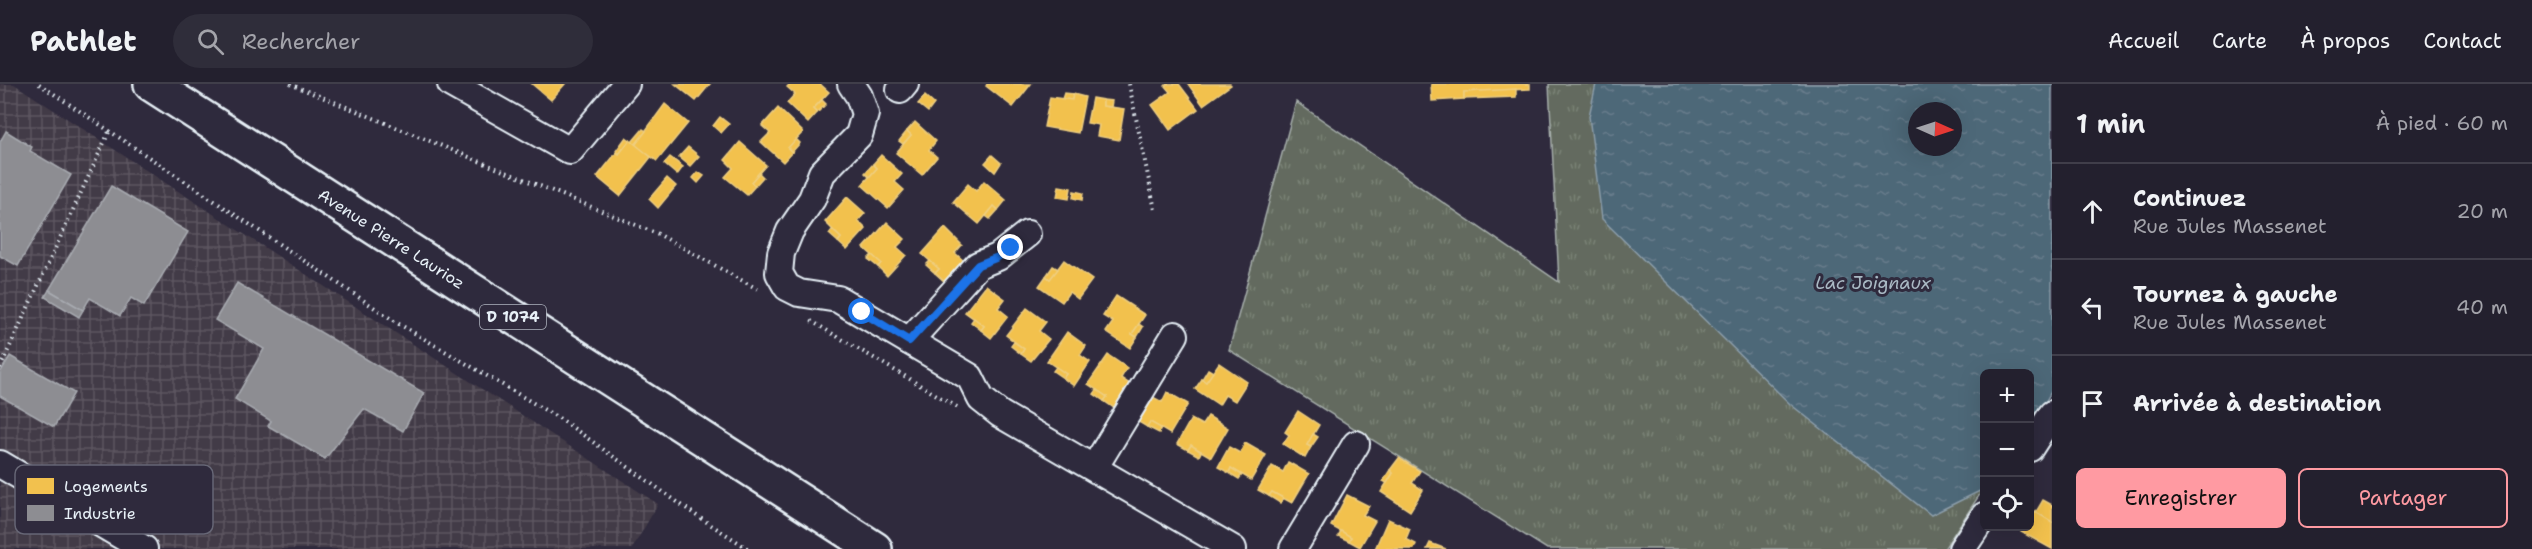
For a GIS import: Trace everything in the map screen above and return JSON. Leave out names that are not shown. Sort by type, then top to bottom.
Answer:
[{"type":"main road","name":"Avenue Pierre Laurioz","points":[[151,84],[875,549]]},
{"type":"street","points":[[451,84],[570,151],[627,84]]},
{"type":"street","points":[[850,84],[859,96],[864,114],[859,135],[822,173],[812,199],[790,231],[781,253],[779,273],[787,287],[799,293],[838,298],[970,377],[981,399],[1000,414],[1233,549]]},
{"type":"street","points":[[909,341],[978,265],[998,257],[1027,234]]},
{"type":"street","points":[[1094,468],[1175,335]]},
{"type":"street","points":[[2034,442],[2052,414]]},
{"type":"street","points":[[1293,549],[1356,444]]},
{"type":"street","points":[[0,464],[15,473]]},
{"type":"street","points":[[1962,549],[1980,522]]},
{"type":"street","points":[[119,534],[144,549]]},
{"type":"path","points":[[39,84],[399,324],[562,420],[697,516],[749,549]]},
{"type":"path","points":[[290,84],[658,234],[771,297]]},
{"type":"path","points":[[1129,84],[1155,210]]},
{"type":"path","points":[[0,368],[110,132]]},
{"type":"path","points":[[809,320],[959,408]]},
{"type":"shaded area","points":[[0,84],[14,84],[658,504],[632,549],[0,549]]},
{"type":"green space","points":[[1549,84],[2052,84],[2030,369],[1980,369],[1980,494],[1944,549],[1547,549],[1229,350],[1296,102],[1559,282]]},
{"type":"water","name":"Lac Joignaux","points":[[1596,84],[2052,84],[2052,390],[2034,422],[2034,369],[1980,369],[1980,491],[1931,515],[1790,404],[1602,219],[1589,116]]},
{"type":"building: Logements","points":[[532,84],[565,84],[551,100]]},
{"type":"building: Logements","points":[[675,84],[710,84],[696,101]]},
{"type":"building: Logements","points":[[790,84],[820,84],[829,92],[813,109],[817,113],[808,123],[787,103],[795,94],[787,87]]},
{"type":"building: Logements","points":[[987,84],[1031,84],[1013,107],[986,86]]},
{"type":"building: Logements","points":[[1179,84],[1198,109],[1170,130],[1152,105],[1170,92],[1165,86]]},
{"type":"building: Logements","points":[[1188,84],[1230,84],[1231,85],[1203,105]]},
{"type":"building: Logements","points":[[1431,84],[1530,84],[1530,89],[1464,92],[1464,99],[1432,101]]},
{"type":"building: Logements","points":[[1516,89],[1516,97],[1464,99],[1464,92]]},
{"type":"building: Logements","points":[[1064,93],[1073,94],[1072,100],[1062,99]]},
{"type":"building: Logements","points":[[1073,94],[1085,97],[1078,133],[1044,127],[1050,97],[1072,100]]},
{"type":"building: Logements","points":[[925,96],[934,104],[928,112],[918,104]]},
{"type":"building: Logements","points":[[1092,98],[1103,100],[1103,106],[1124,109],[1119,140],[1097,136],[1099,125],[1087,123]]},
{"type":"building: Logements","points":[[822,100],[826,104],[817,113],[813,109]]},
{"type":"building: Logements","points":[[1103,100],[1112,101],[1111,107],[1103,106]]},
{"type":"building: Logements","points":[[665,104],[688,123],[657,161],[635,145]]},
{"type":"building: Logements","points":[[778,108],[803,132],[788,148],[792,152],[783,162],[761,142],[770,133],[762,126]]},
{"type":"building: Logements","points":[[720,117],[729,124],[721,133],[713,126]]},
{"type":"building: Logements","points":[[915,122],[936,141],[929,150],[937,157],[922,175],[896,153],[911,135],[907,131]]},
{"type":"building: Logements","points":[[643,129],[646,131],[635,145],[632,142]]},
{"type":"building: Logements","points":[[907,131],[911,135],[903,144],[899,141]]},
{"type":"building: Logements","points":[[626,137],[630,140],[619,154],[616,151]]},
{"type":"building: Logements","points":[[796,139],[800,143],[792,152],[788,148]]},
{"type":"building: Logements","points":[[630,140],[651,157],[620,196],[597,177]]},
{"type":"building: Logements","points":[[740,142],[766,165],[751,182],[755,186],[747,195],[725,177],[733,168],[725,160]]},
{"type":"building: Logements","points":[[688,147],[699,156],[690,166],[679,157]]},
{"type":"building: Logements","points":[[881,155],[902,174],[895,182],[904,190],[888,208],[862,185],[877,168],[873,164]]},
{"type":"building: Logements","points":[[992,155],[1001,163],[995,172],[985,163]]},
{"type":"building: Logements","points":[[670,157],[683,167],[677,175],[664,164]]},
{"type":"building: Logements","points":[[873,164],[877,168],[869,177],[865,173]]},
{"type":"building: Logements","points":[[698,172],[704,176],[698,183],[693,178]]},
{"type":"building: Logements","points":[[759,173],[763,177],[755,186],[751,182]]},
{"type":"building: Logements","points":[[667,178],[676,186],[658,208],[649,199]]},
{"type":"building: Logements","points":[[984,181],[1006,200],[998,210],[994,206],[979,224],[953,202],[968,184],[976,191]]},
{"type":"building: Logements","points":[[1059,186],[1071,188],[1069,199],[1057,197]]},
{"type":"building: Logements","points":[[1074,191],[1083,193],[1082,200],[1073,198]]},
{"type":"building: Logements","points":[[847,197],[865,213],[858,221],[866,229],[847,250],[838,242],[841,238],[825,222]]},
{"type":"building: Logements","points":[[994,206],[998,210],[990,219],[986,216]]},
{"type":"building: Logements","points":[[887,222],[905,239],[897,247],[906,255],[887,276],[878,267],[881,263],[864,248]]},
{"type":"building: Logements","points":[[945,228],[962,245],[955,253],[964,261],[945,282],[935,273],[939,269],[922,254]]},
{"type":"building: Logements","points":[[832,230],[841,238],[838,242],[829,234]]},
{"type":"building: Logements","points":[[872,255],[881,263],[878,267],[868,259]]},
{"type":"building: Logements","points":[[1064,260],[1092,280],[1078,299],[1069,292],[1062,302],[1039,286],[1046,276],[1050,279]]},
{"type":"building: Logements","points":[[930,261],[939,269],[935,273],[926,265]]},
{"type":"building: Logements","points":[[1053,266],[1058,269],[1050,279],[1046,276]]},
{"type":"building: Logements","points":[[986,285],[1005,299],[998,308],[1008,316],[991,338],[981,330],[984,326],[965,312]]},
{"type":"building: Logements","points":[[1116,296],[1145,315],[1132,334],[1137,337],[1130,348],[1106,332],[1113,322],[1103,316]]},
{"type":"building: Logements","points":[[1027,308],[1046,322],[1039,331],[1049,339],[1031,361],[1021,354],[1024,349],[1006,335]]},
{"type":"building: Logements","points":[[974,318],[984,326],[981,330],[971,322]]},
{"type":"building: Logements","points":[[1139,324],[1143,327],[1137,337],[1132,334]]},
{"type":"building: Logements","points":[[1067,332],[1086,346],[1080,355],[1090,362],[1074,386],[1063,378],[1066,374],[1047,361]]},
{"type":"building: Logements","points":[[1014,342],[1024,349],[1021,354],[1011,346]]},
{"type":"building: Logements","points":[[1108,355],[1127,368],[1121,378],[1131,385],[1114,408],[1104,401],[1107,397],[1088,384]]},
{"type":"building: Logements","points":[[1219,363],[1247,382],[1235,401],[1225,395],[1219,405],[1195,389],[1202,379],[1206,382]]},
{"type":"building: Logements","points":[[1056,367],[1066,374],[1063,378],[1053,371]]},
{"type":"building: Logements","points":[[1208,369],[1213,372],[1206,382],[1202,379]]},
{"type":"building: Logements","points":[[1097,390],[1107,397],[1104,401],[1094,394]]},
{"type":"building: Logements","points":[[1167,392],[1188,404],[1170,434],[1150,422],[1147,427],[1137,421],[1151,396],[1162,402]]},
{"type":"building: Logements","points":[[1298,411],[1319,425],[1307,445],[1311,447],[1305,458],[1283,444],[1289,435],[1285,432]]},
{"type":"building: Logements","points":[[1208,416],[1228,428],[1211,457],[1191,445],[1188,450],[1177,444],[1191,419],[1202,425]]},
{"type":"building: Logements","points":[[1150,422],[1161,428],[1159,433],[1147,427]]},
{"type":"building: Logements","points":[[1313,434],[1318,437],[1311,447],[1307,445]]},
{"type":"building: Logements","points":[[1245,443],[1266,455],[1251,480],[1231,468],[1229,473],[1218,467],[1229,447],[1240,453]]},
{"type":"building: Logements","points":[[1191,445],[1201,452],[1199,456],[1188,450]]},
{"type":"building: Logements","points":[[1399,458],[1420,471],[1412,483],[1423,490],[1410,511],[1381,492],[1393,473],[1390,470]]},
{"type":"building: Logements","points":[[1288,462],[1309,474],[1292,503],[1272,492],[1269,496],[1258,490],[1272,466],[1283,472]]},
{"type":"building: Logements","points":[[1231,468],[1242,475],[1239,479],[1229,473]]},
{"type":"building: Logements","points":[[1390,470],[1393,473],[1387,483],[1383,481]]},
{"type":"building: Logements","points":[[1272,492],[1283,498],[1280,503],[1269,496]]},
{"type":"building: Logements","points":[[1347,495],[1369,506],[1363,515],[1375,521],[1360,547],[1349,541],[1351,537],[1331,526]]},
{"type":"building: Logements","points":[[2043,500],[2052,505],[2052,522],[2036,512]]},
{"type":"building: Logements","points":[[2034,511],[2052,522],[2052,549],[2021,532],[2034,531]]},
{"type":"building: Logements","points":[[1388,519],[1410,529],[1406,539],[1416,544],[1414,549],[1375,549]]},
{"type":"building: Logements","points":[[1341,531],[1351,537],[1349,541],[1338,536]]},
{"type":"building: Logements","points":[[1430,543],[1446,549],[1427,549]]},
{"type":"building: Industrie","points":[[6,131],[32,147],[30,151],[71,175],[18,266],[0,256],[0,142]]},
{"type":"building: Industrie","points":[[111,186],[188,232],[144,306],[131,298],[120,316],[90,298],[83,310],[49,290]]},
{"type":"building: Industrie","points":[[237,283],[424,393],[403,431],[364,409],[325,459],[268,426],[271,421],[235,399],[264,349],[215,320]]},
{"type":"building: Industrie","points":[[49,290],[83,310],[79,317],[45,297]]},
{"type":"building: Industrie","points":[[10,356],[74,393],[54,427],[0,396],[0,373]]},
{"type":"route","points":[[862,312],[909,341],[978,265],[998,257],[1011,248]]}]
